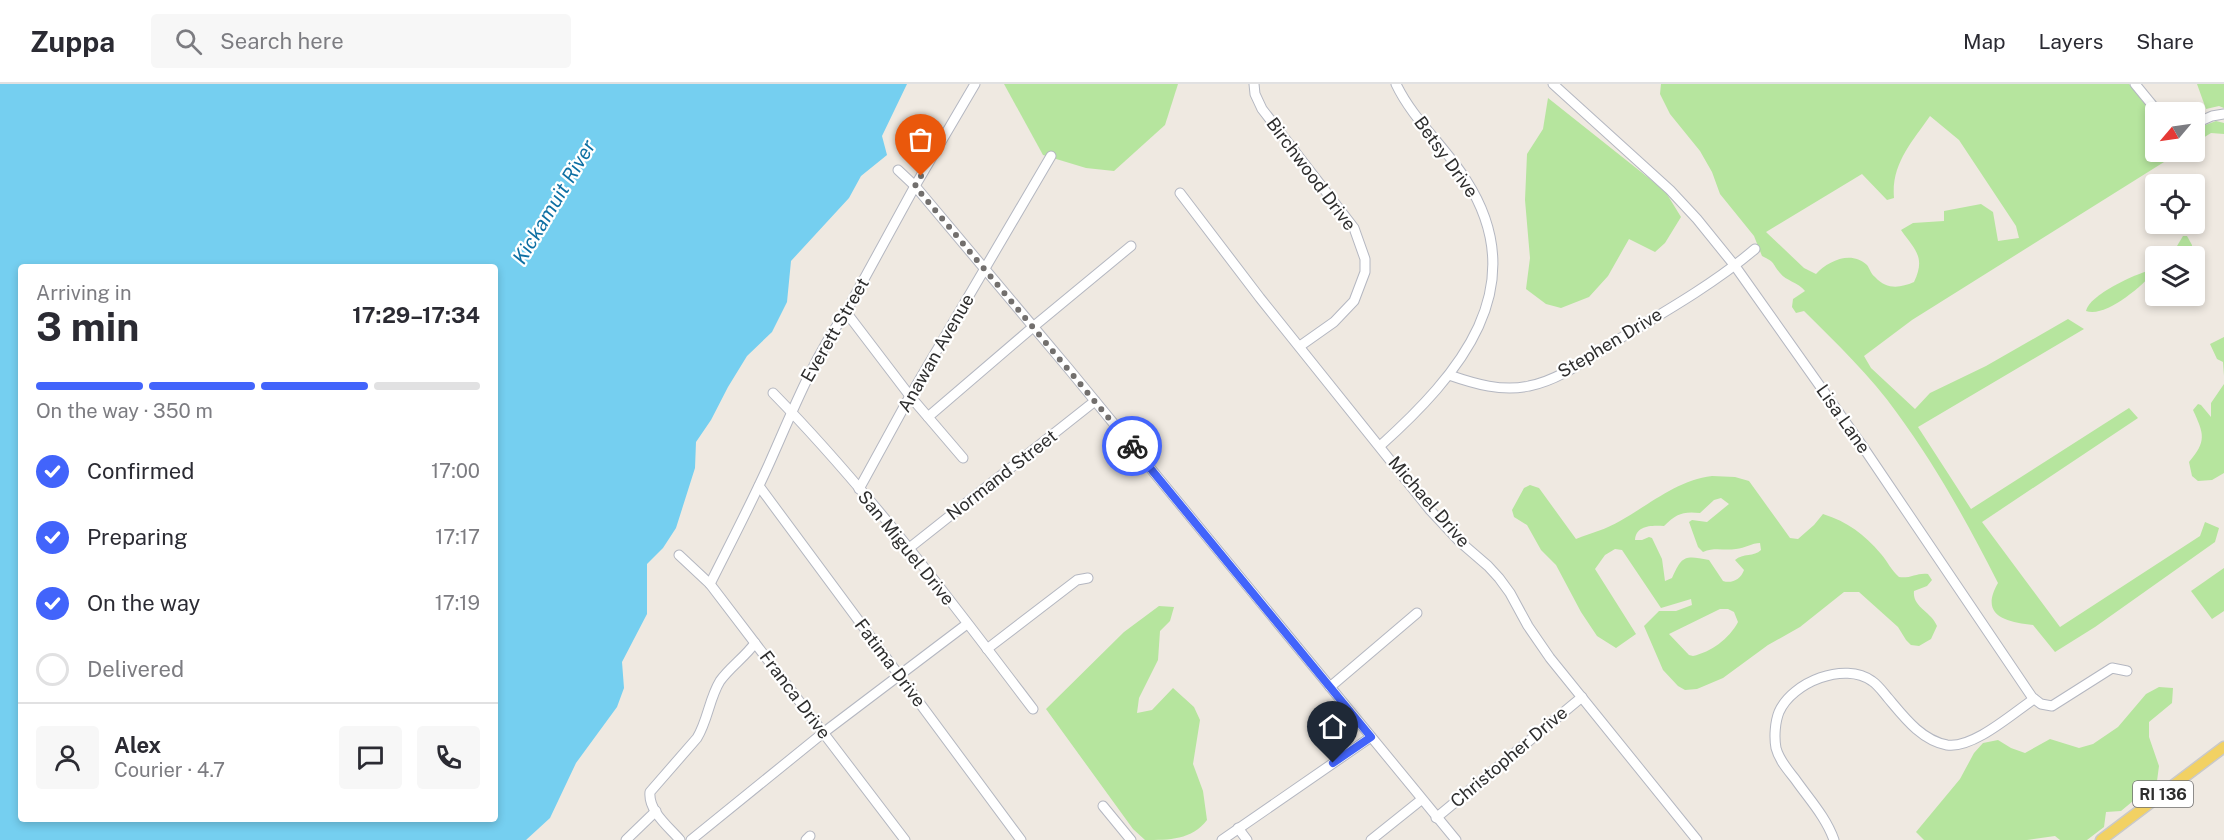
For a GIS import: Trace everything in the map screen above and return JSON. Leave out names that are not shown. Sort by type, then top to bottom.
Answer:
[{"type":"main road","name":"RI 136","points":[[2101,840],[2224,747]]},
{"type":"street","name":"Everett Street","points":[[710,584],[759,486],[791,411],[824,347],[975,84]]},
{"type":"street","name":"Birchwood Drive","points":[[1254,84],[1255,94],[1262,109],[1354,228],[1365,259],[1365,272],[1354,301],[1334,322],[1300,346]]},
{"type":"street","name":"Betsy Drive","points":[[1380,446],[1417,413],[1449,375],[1469,344],[1486,307],[1492,283],[1492,249],[1488,228],[1477,198],[1465,178],[1409,107],[1396,84]]},
{"type":"street","name":"Lisa Lane","points":[[1553,84],[1670,190],[1735,266],[1861,444],[2034,699]]},
{"type":"street","points":[[2135,84],[2150,102]]},
{"type":"street","points":[[2205,119],[2224,114]]},
{"type":"street","name":"Anawan Avenue","points":[[859,489],[910,396],[1051,156]]},
{"type":"street","points":[[898,170],[915,186],[985,268],[1456,840]]},
{"type":"street","name":"Michael Drive","points":[[1180,193],[1430,510],[1499,578],[1550,658],[1697,840]]},
{"type":"street","points":[[928,417],[1131,246]]},
{"type":"street","name":"Stephen Drive","points":[[1449,375],[1477,384],[1502,388],[1528,386],[1546,380],[1595,354],[1735,266],[1755,249]]},
{"type":"street","points":[[846,312],[910,396],[963,458]]},
{"type":"street","name":"San Miguel Drive","points":[[773,393],[859,489],[1033,709]]},
{"type":"street","name":"Normand Street","points":[[908,549],[1095,401]]},
{"type":"street","name":"Fatima Drive","points":[[759,486],[1021,840]]},
{"type":"street","name":"Franca Drive","points":[[679,555],[710,584],[905,840]]},
{"type":"street","points":[[987,649],[1077,580],[1088,578]]},
{"type":"street","points":[[1330,687],[1417,613]]},
{"type":"street","points":[[691,840],[823,733],[967,624]]},
{"type":"street","points":[[680,840],[649,801],[650,792],[697,738],[703,728],[713,694],[721,681],[755,643]]},
{"type":"street","points":[[1834,840],[1829,825],[1782,762],[1776,749],[1775,731],[1779,712],[1790,696],[1820,676],[1836,673],[1861,674],[1875,682],[1920,733],[1931,740],[1949,745],[1966,744],[2034,699],[2041,704],[2052,706],[2112,668],[2127,671]]},
{"type":"street","name":"Christopher Drive","points":[[1436,818],[1582,697]]},
{"type":"street","points":[[1222,840],[1371,737]]},
{"type":"street","points":[[1371,840],[1421,800]]},
{"type":"street","points":[[1103,806],[1131,840]]},
{"type":"street","points":[[626,840],[656,811]]},
{"type":"street","points":[[1238,828],[1247,840]]},
{"type":"green space","points":[[1004,84],[1178,84],[1165,125],[1114,171],[1086,168],[1043,155]]},
{"type":"green space","points":[[1661,84],[2129,84],[2145,103],[2145,162],[2164,162],[1912,320],[1864,356],[1871,368],[1915,409],[1930,393],[1986,366],[2068,319],[2084,329],[1918,427],[1971,509],[2129,408],[2138,418],[1982,522],[2060,627],[2200,536],[2205,522],[2219,528],[2215,542],[2095,627],[2055,652],[2033,625],[2013,622],[1998,615],[1992,603],[1998,583],[1963,517],[1925,454],[1887,399],[1865,373],[1804,311],[1796,313],[1792,307],[1793,299],[1805,291],[1783,276],[1771,262],[1762,256],[1754,236],[1720,194],[1712,172],[1700,151],[1670,114],[1660,94]],"holes":[[[1930,116],[1959,140],[2016,226],[2019,238],[1998,241],[1993,212],[1981,204],[1944,211],[1944,221],[1913,223],[1901,230],[1917,254],[1919,260],[1917,273],[1914,282],[1894,287],[1884,284],[1872,274],[1867,265],[1854,258],[1833,261],[1816,274],[1804,268],[1766,232],[1862,174],[1887,200],[1894,198],[1899,164]]]},
{"type":"green space","points":[[2197,84],[2224,84],[2224,108],[2219,106],[2206,109]]},
{"type":"green space","points":[[1548,98],[1665,191],[1681,217],[1665,243],[1655,252],[1629,239],[1608,276],[1589,297],[1561,308],[1546,304],[1526,289],[1530,258],[1525,200],[1527,154],[1543,129]]},
{"type":"green space","points":[[2216,121],[2224,123],[2224,134],[2211,133],[2205,137],[2205,125]]},
{"type":"green space","points":[[2183,236],[2187,236],[2192,245],[2192,246],[2177,246]]},
{"type":"green space","points":[[2145,272],[2145,281],[2132,293],[2103,310],[2086,311],[2095,298]]},
{"type":"green space","points":[[2224,337],[2224,376],[2223,362],[2217,359],[2210,344]]},
{"type":"green space","points":[[2224,384],[2224,473],[2212,480],[2198,481],[2192,476],[2189,462],[2199,448],[2202,437],[2200,425],[2193,410],[2198,404],[2201,405],[2211,417],[2211,403]]},
{"type":"green space","points":[[1735,477],[1749,481],[1790,538],[1798,539],[1823,514],[1848,525],[1862,535],[1899,577],[1928,574],[1932,580],[1927,586],[1914,591],[1914,597],[1937,626],[1931,639],[1919,646],[1911,645],[1898,627],[1859,592],[1844,592],[1800,627],[1768,645],[1723,678],[1697,689],[1685,690],[1663,670],[1644,626],[1659,611],[1676,611],[1692,605],[1691,599],[1661,608],[1622,550],[1615,549],[1605,555],[1595,569],[1636,634],[1616,648],[1597,636],[1581,612],[1556,565],[1541,550],[1527,525],[1514,517],[1512,510],[1524,488],[1530,485],[1539,488],[1576,539],[1615,524],[1664,494],[1700,478]],"holes":[[[1721,498],[1729,504],[1707,522],[1692,520],[1689,522],[1698,547],[1703,552],[1736,549],[1760,543],[1761,550],[1735,560],[1744,570],[1741,576],[1733,581],[1723,581],[1709,560],[1694,558],[1682,561],[1672,578],[1665,581],[1662,559],[1652,538],[1635,540],[1638,531],[1650,526],[1664,526],[1680,514],[1700,513],[1714,500]],[[1720,609],[1734,612],[1738,622],[1725,639],[1706,651],[1693,656],[1689,655],[1669,634]]]},
{"type":"green space","points":[[2224,568],[2224,611],[2212,619],[2191,591]]},
{"type":"green space","points":[[1159,606],[1174,607],[1170,621],[1160,631],[1158,660],[1139,698],[1137,713],[1152,710],[1173,688],[1194,707],[1200,720],[1193,764],[1203,791],[1207,820],[1194,832],[1179,838],[1145,840],[1133,829],[1046,709],[1124,632]]},
{"type":"green space","points":[[2159,687],[2173,688],[2172,703],[2149,722],[2149,737],[2159,766],[2157,781],[2121,811],[2106,812],[2104,827],[2087,840],[2060,840],[2055,836],[2027,840],[1924,840],[1916,832],[1960,779],[1974,753],[1983,743],[1998,740],[2025,753],[2050,739],[2079,748],[2093,744],[2118,727],[2146,694]]},
{"type":"water","name":"Kickamuit River","points":[[0,84],[907,84],[882,136],[887,155],[861,176],[849,198],[791,261],[787,302],[772,332],[747,356],[696,442],[695,468],[676,528],[663,548],[647,564],[647,614],[622,662],[624,688],[617,707],[576,763],[550,818],[526,840],[0,840]]},
{"type":"way so far","points":[[921,176],[915,186],[1132,446]]},
{"type":"route","points":[[1132,446],[1371,737],[1333,763]]}]
